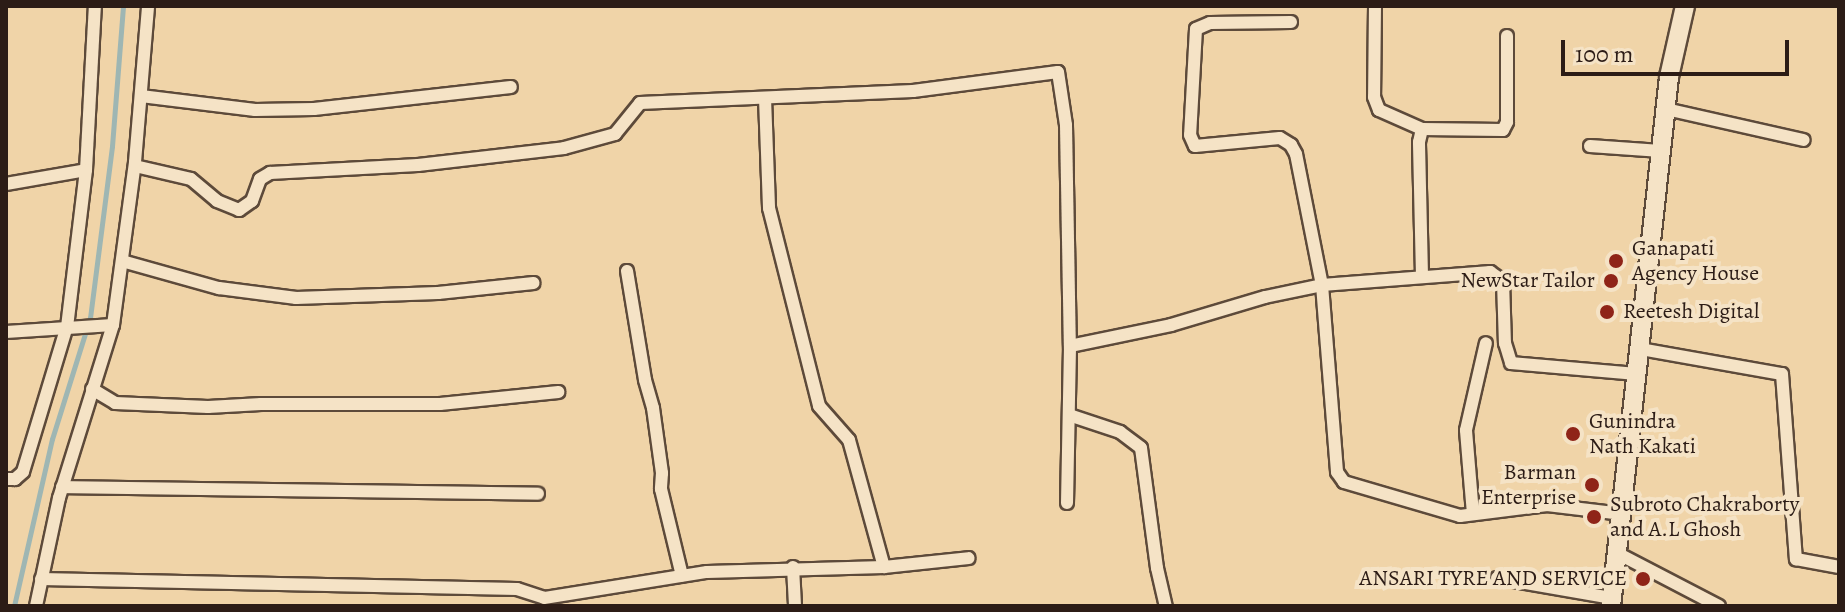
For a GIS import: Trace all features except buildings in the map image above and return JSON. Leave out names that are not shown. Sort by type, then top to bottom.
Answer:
[{"type":"main road","points":[[1612,602],[1666,109],[1685,6]]},
{"type":"street","points":[[6,479],[15,479],[23,472],[70,325],[86,170],[95,6]]},
{"type":"street","points":[[36,606],[62,487],[92,389],[122,261],[135,166],[148,6]]},
{"type":"street","points":[[1375,6],[1374,97],[1379,110],[1422,129],[1503,130],[1507,122],[1507,36]]},
{"type":"street","points":[[1291,22],[1210,23],[1196,29],[1190,135],[1195,146],[1280,138],[1291,145],[1322,285],[1337,472],[1344,482],[1440,513],[1473,514],[1547,505],[1622,514]]},
{"type":"street","points":[[135,166],[191,179],[217,201],[239,210],[252,201],[260,179],[270,173],[418,165],[564,148],[615,134],[640,103],[913,91],[1058,72],[1066,125],[1070,346],[1067,503]]},
{"type":"street","points":[[141,96],[255,110],[314,109],[511,87]]},
{"type":"street","points":[[765,98],[769,208],[819,406],[849,440],[884,567]]},
{"type":"street","points":[[1666,109],[1804,140]]},
{"type":"street","points":[[1422,129],[1419,142],[1422,276]]},
{"type":"street","points":[[1590,146],[1661,151]]},
{"type":"street","points":[[6,184],[86,170]]},
{"type":"street","points":[[122,261],[219,288],[296,298],[369,298],[533,283]]},
{"type":"street","points":[[627,271],[645,380],[653,408],[661,489],[682,576]]},
{"type":"street","points":[[1070,346],[1171,325],[1265,297],[1322,285],[1490,272],[1503,281],[1505,343],[1511,363],[1637,374]]},
{"type":"street","points":[[6,332],[70,325],[107,326]]},
{"type":"street","points":[[1473,514],[1466,430],[1486,343]]},
{"type":"street","points":[[1640,349],[1782,374],[1796,559],[1839,567]]},
{"type":"street","points":[[92,389],[115,403],[208,407],[440,404],[558,392]]},
{"type":"street","points":[[1069,415],[1120,432],[1141,448],[1157,568],[1166,606]]},
{"type":"street","points":[[62,487],[538,494]]},
{"type":"street","points":[[1617,553],[1719,606]]},
{"type":"street","points":[[41,579],[502,589],[544,598],[682,576],[793,567],[884,567],[969,558]]},
{"type":"street","points":[[793,567],[795,606]]},
{"type":"street","points":[[1497,578],[1612,602]]},
{"type":"waterway","points":[[14,606],[52,439],[90,318],[112,146],[123,6]]},
{"type":"place","name":"Ganapati Agency House","points":[[1616,261]]},
{"type":"place","name":"NewStar Tailor","points":[[1611,281]]},
{"type":"place","name":"Reetesh Digital","points":[[1607,312]]},
{"type":"place","name":"Gunindra Nath Kakati","points":[[1573,434]]},
{"type":"place","name":"Barman Enterprise","points":[[1592,485]]},
{"type":"place","name":"Subroto Chakraborty and A.L Ghosh","points":[[1594,517]]},
{"type":"place","name":"ANSARI TYRE AND SERVICE","points":[[1643,579]]}]
